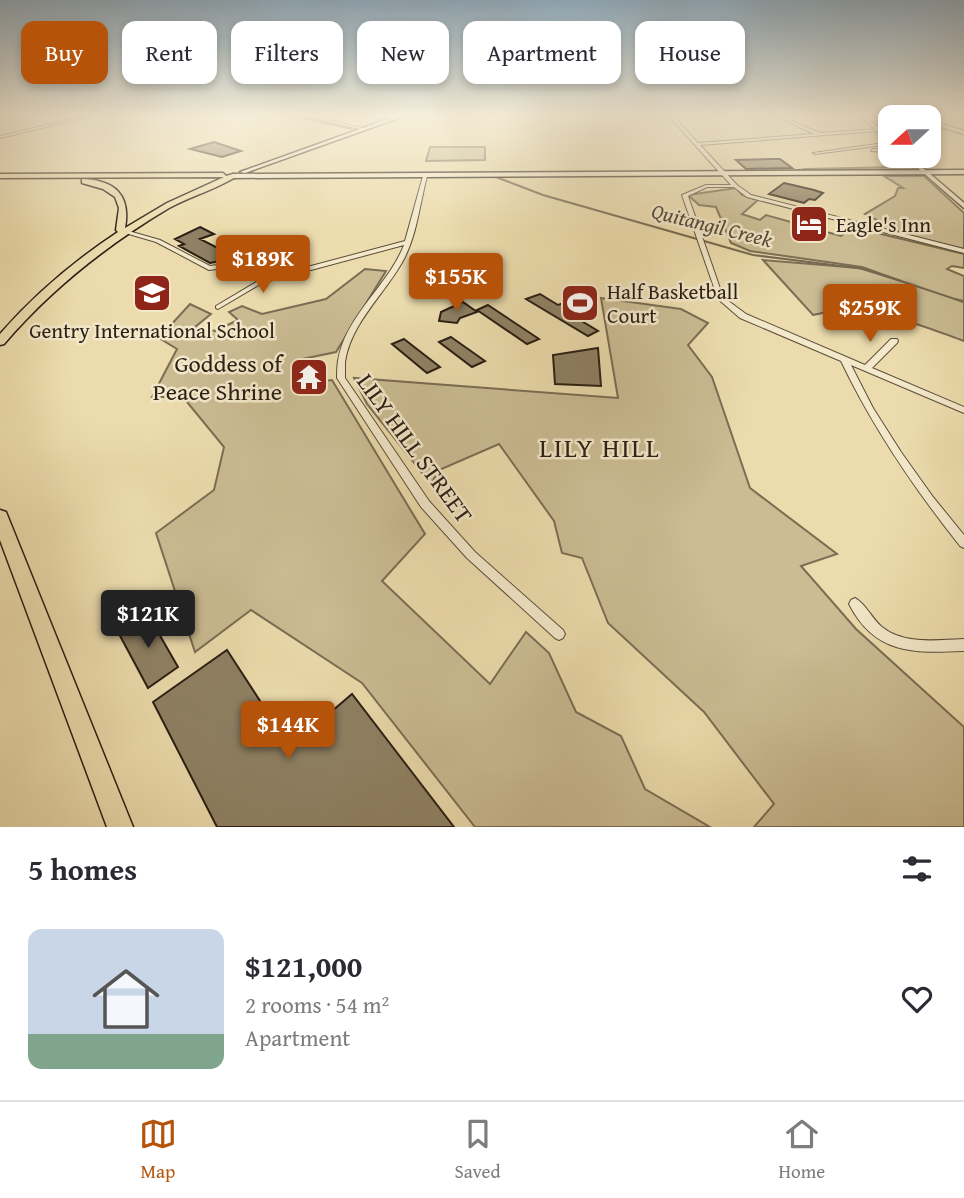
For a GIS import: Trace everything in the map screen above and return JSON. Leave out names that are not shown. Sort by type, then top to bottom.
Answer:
[{"type":"main road","points":[[0,341],[53,285],[125,232],[180,198],[295,154]]},
{"type":"main road","points":[[0,176],[727,176],[964,172]]},
{"type":"main road","points":[[67,176],[116,191],[124,202],[125,215],[120,230],[125,232]]},
{"type":"main road","points":[[0,517],[120,827]]},
{"type":"street","points":[[707,154],[735,186],[749,196],[964,251]]},
{"type":"street","points":[[920,168],[964,206]]},
{"type":"street","name":"LILY HILL STREET","points":[[425,176],[401,259],[344,351],[341,378],[425,504],[471,555],[559,634]]},
{"type":"street","points":[[735,186],[706,186],[685,193],[720,298],[729,308],[964,410]]},
{"type":"street","points":[[125,232],[158,241],[203,267],[268,260],[303,269]]},
{"type":"street","points":[[218,307],[260,282],[408,242]]},
{"type":"street","points":[[867,368],[894,341]]},
{"type":"street","points":[[844,359],[858,390],[911,474],[964,542]]},
{"type":"street","points":[[855,604],[875,629],[905,647],[964,645]]},
{"type":"shaded area","points":[[428,154],[485,154],[485,160],[426,161]]},
{"type":"shaded area","points":[[878,167],[915,170],[780,173],[805,169]]},
{"type":"shaded area","points":[[884,176],[924,176],[964,213],[964,249],[903,234],[865,214],[895,196],[898,188],[903,188]]},
{"type":"shaded area","points":[[736,188],[742,195],[758,200],[742,214],[760,220],[766,215],[841,236],[852,227],[964,254],[964,268],[952,266],[947,269],[964,276],[964,301],[955,299],[964,302],[964,341],[908,321],[871,312],[833,311],[813,315],[763,260],[859,268],[901,281],[862,267],[750,251],[731,243],[716,207],[699,205],[688,195]]},
{"type":"shaded area","points":[[365,269],[386,271],[336,352],[297,360],[297,384],[332,380],[425,534],[382,581],[490,684],[526,632],[549,653],[576,712],[621,736],[645,789],[710,827],[475,827],[362,683],[251,610],[195,652],[156,533],[214,490],[224,447],[183,397],[152,397],[177,349],[159,338],[190,304],[211,314],[195,327],[215,331],[238,320],[229,312],[242,306],[262,314],[326,299]]},
{"type":"shaded area","points":[[601,298],[681,309],[708,323],[688,345],[712,377],[750,488],[837,554],[801,566],[856,629],[964,727],[964,827],[754,827],[774,804],[704,712],[608,623],[582,558],[562,553],[554,521],[499,444],[439,470],[431,484],[367,404],[354,378],[618,398]]},
{"type":"building","points":[[208,154],[233,154],[222,157]]},
{"type":"building","points":[[780,159],[792,168],[746,169],[736,160]]},
{"type":"building","points":[[784,183],[823,193],[815,200],[809,199],[804,203],[769,194]]},
{"type":"building","points":[[200,227],[214,234],[200,239],[237,258],[210,263],[179,246],[184,244],[175,239]]},
{"type":"building","points":[[540,294],[558,305],[566,302],[580,310],[570,314],[598,331],[588,336],[526,299]]},
{"type":"building","points":[[463,302],[477,312],[460,318],[457,323],[439,321],[441,312]]},
{"type":"building","points":[[488,305],[539,339],[527,344],[477,310]]},
{"type":"building","points":[[451,337],[485,361],[472,367],[439,342]]},
{"type":"building","points":[[404,339],[440,367],[427,373],[392,344]]},
{"type":"building","points":[[598,348],[601,386],[555,384],[553,355]]},
{"type":"building","points":[[147,613],[178,667],[148,688],[118,632]]},
{"type":"building","points":[[227,650],[290,747],[352,694],[454,827],[217,827],[153,702]]},
{"type":"waterway","name":"Quitangil Creek","points":[[496,177],[543,195],[753,255],[865,269],[964,302]]},
{"type":"place","name":"Eagle's Inn","points":[[809,224]]},
{"type":"place","name":"Gentry International School","points":[[152,293]]},
{"type":"place","name":"Half Basketball Court","points":[[580,303]]},
{"type":"place","name":"Goddess of Peace Shrine","points":[[309,377]]},
{"type":"district","name":"LILY HILL","points":[[600,447]]}]
